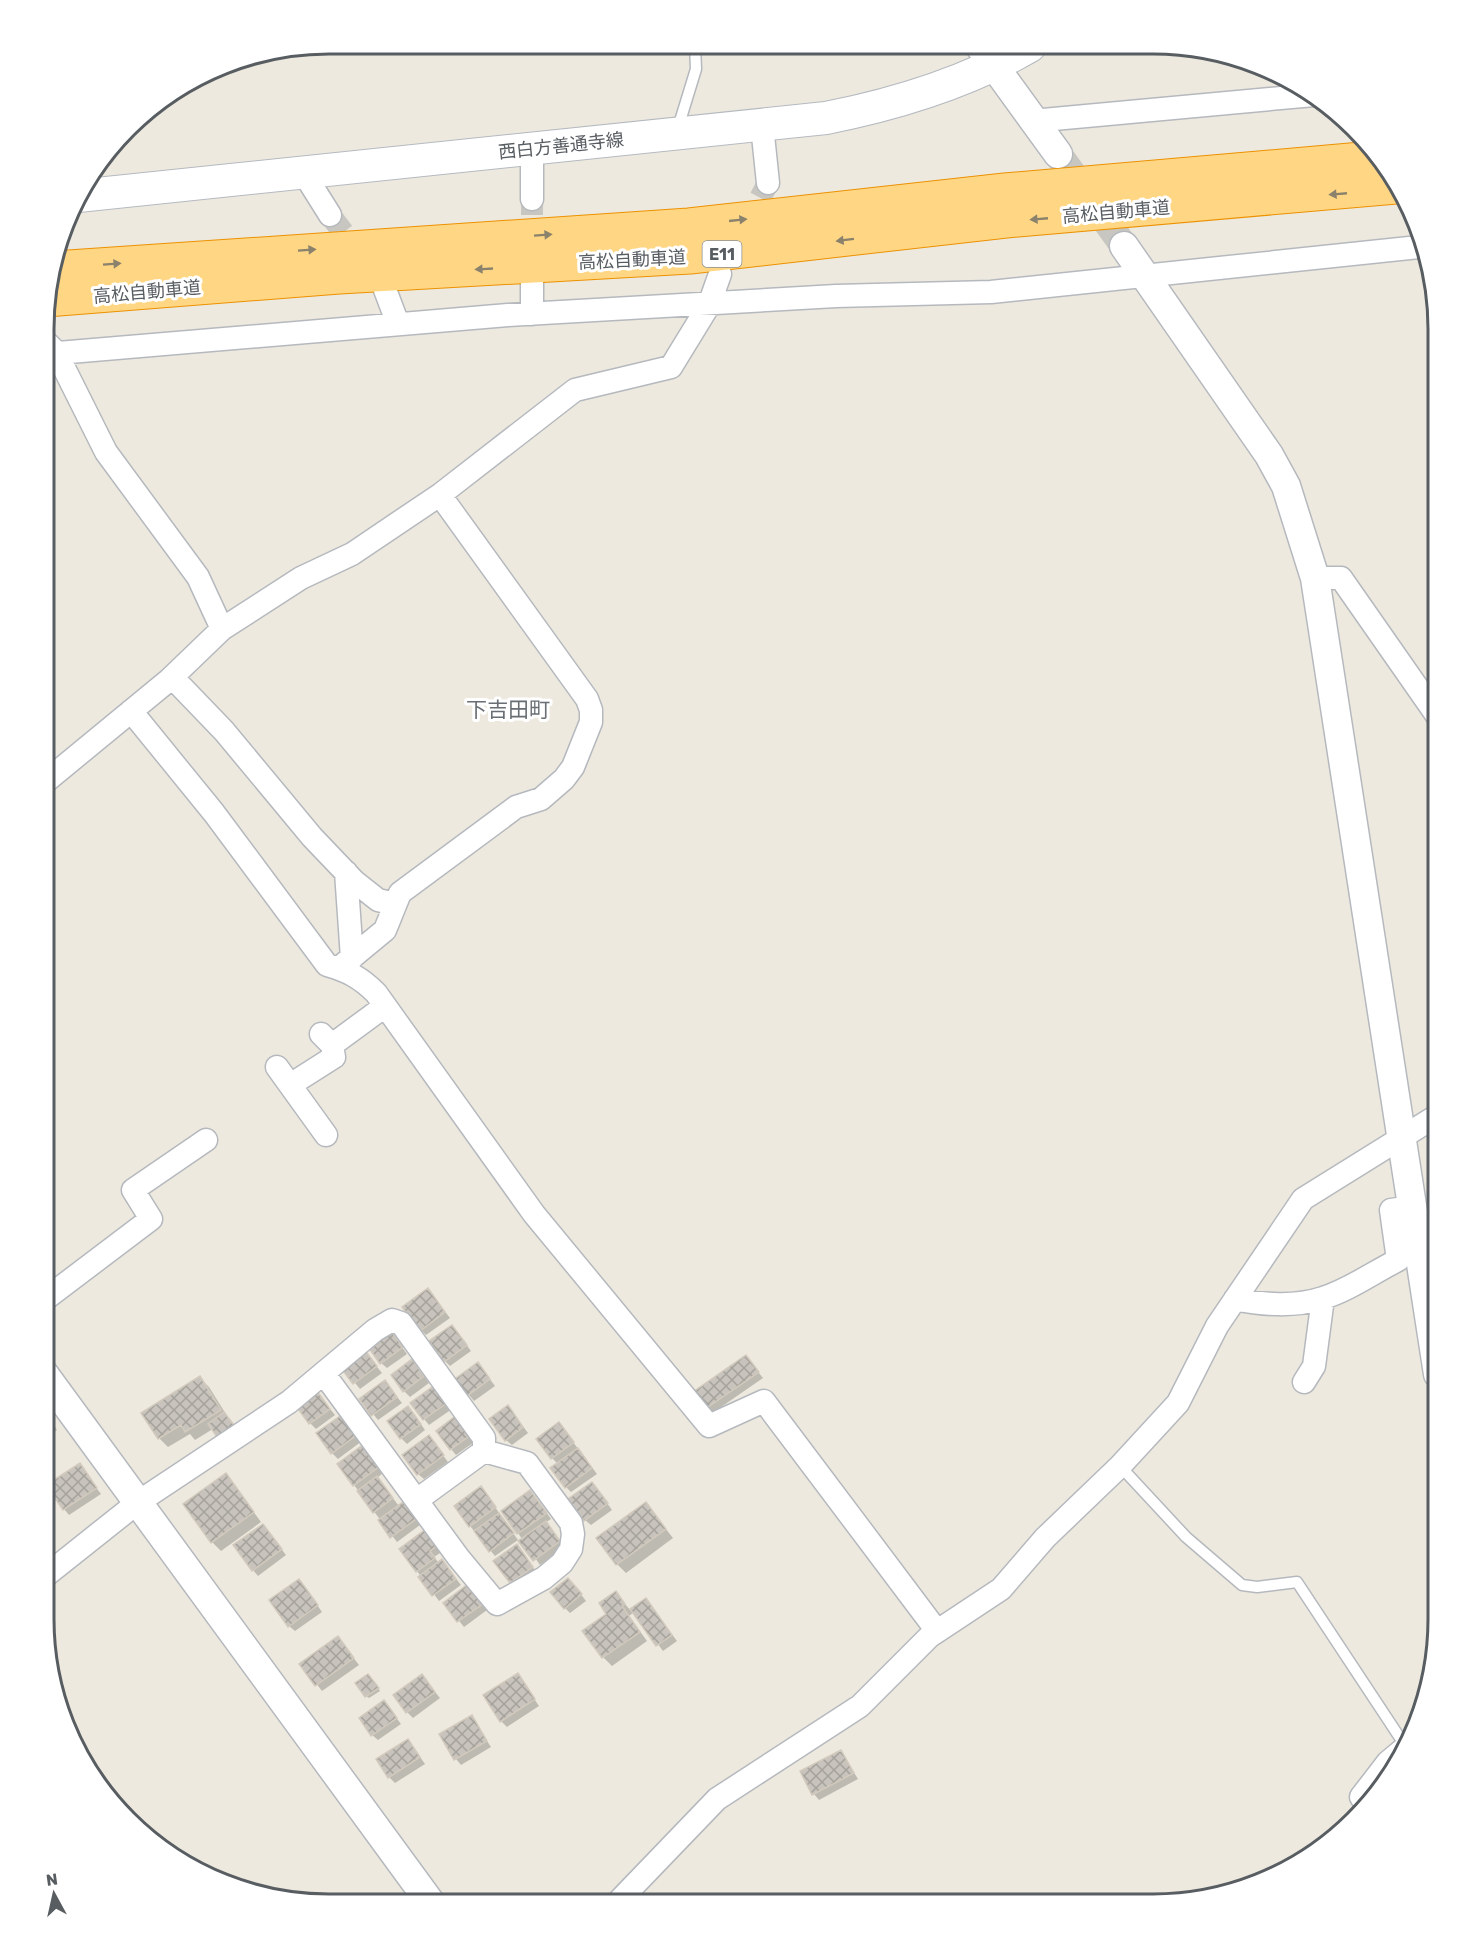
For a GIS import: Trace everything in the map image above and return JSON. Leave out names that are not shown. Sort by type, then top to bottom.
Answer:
[{"type":"highway","name":"高松自動車道","points":[[61,268],[689,225],[1005,190],[1368,158]]},
{"type":"highway","name":"高松自動車道","points":[[56,299],[339,277],[690,257],[1006,221],[1389,188]]},
{"type":"main road","name":"西白方善通寺線","points":[[89,195],[762,126],[875,108],[986,56]]},
{"type":"street","points":[[986,56],[1058,154]]},
{"type":"street","points":[[1032,121],[1300,96]]},
{"type":"street","points":[[762,126],[768,183]]},
{"type":"street","points":[[532,149],[532,199]]},
{"type":"street","points":[[303,172],[330,215]]},
{"type":"street","points":[[1124,246],[1269,455],[1286,486],[1315,578],[1428,1310]]},
{"type":"street","points":[[54,350],[532,314],[836,296],[991,292],[1415,247]]},
{"type":"street","points":[[532,274],[532,314]]},
{"type":"street","points":[[54,775],[172,677],[222,629],[301,578],[352,554],[440,495],[575,390],[671,367],[709,305],[720,274]]},
{"type":"street","points":[[384,287],[398,324]]},
{"type":"street","points":[[54,359],[106,452],[198,577],[222,629]]},
{"type":"street","points":[[131,711],[214,813],[327,965],[346,963],[385,930],[400,893],[516,807],[541,799],[551,792],[573,766],[591,722],[591,710],[587,699],[440,495]]},
{"type":"street","points":[[1315,578],[1341,578],[1428,703]]},
{"type":"street","points":[[172,677],[224,731],[346,872],[378,900],[395,904]]},
{"type":"street","points":[[346,872],[346,963],[385,1006],[534,1214],[709,1426],[764,1401],[937,1631]]},
{"type":"street","points":[[326,1135],[284,1076],[334,1056],[326,1040],[385,1006]]},
{"type":"street","points":[[625,1894],[717,1799],[860,1706],[937,1631],[1001,1589],[1045,1538],[1120,1466],[1178,1403],[1217,1326],[1303,1199],[1428,1122]]},
{"type":"street","points":[[54,1292],[151,1219],[133,1190],[206,1140]]},
{"type":"street","points":[[1235,1299],[1254,1303],[1290,1304],[1323,1298],[1398,1260],[1391,1210],[1412,1207]]},
{"type":"street","points":[[1304,1382],[1314,1366],[1323,1298]]},
{"type":"street","points":[[54,1569],[137,1503],[289,1402],[375,1330],[392,1320],[401,1323],[484,1438],[484,1451]]},
{"type":"street","points":[[324,1374],[497,1604],[544,1578],[562,1563],[571,1549],[571,1523],[527,1463],[484,1451]]},
{"type":"street","points":[[54,1388],[424,1894]]},
{"type":"street","points":[[417,1500],[484,1451]]},
{"type":"street","points":[[1362,1798],[1388,1762]]},
{"type":"lane","points":[[676,135],[696,69],[695,54]]},
{"type":"lane","points":[[1120,1466],[1186,1537],[1242,1585],[1257,1587],[1296,1582],[1401,1739]]},
{"type":"building","points":[[428,1288],[445,1312],[420,1331],[402,1307]]},
{"type":"building","points":[[452,1325],[467,1345],[444,1362],[429,1341]]},
{"type":"building","points":[[388,1327],[403,1347],[380,1364],[366,1344]]},
{"type":"building","points":[[364,1349],[377,1366],[353,1384],[340,1367]]},
{"type":"building","points":[[746,1355],[759,1372],[705,1409],[693,1392]]},
{"type":"building","points":[[412,1359],[424,1376],[403,1392],[391,1375]]},
{"type":"building","points":[[478,1362],[490,1379],[467,1396],[455,1379]]},
{"type":"building","points":[[200,1376],[221,1410],[185,1432],[181,1425],[158,1439],[141,1413]]},
{"type":"building","points":[[385,1380],[397,1397],[371,1416],[359,1399]]},
{"type":"building","points":[[435,1385],[448,1402],[423,1420],[410,1403]]},
{"type":"building","points":[[317,1391],[330,1409],[309,1424],[296,1406]]},
{"type":"building","points":[[508,1405],[523,1427],[505,1441],[489,1419]]},
{"type":"building","points":[[408,1406],[421,1424],[400,1439],[387,1421]]},
{"type":"building","points":[[224,1412],[234,1425],[217,1437],[208,1424]]},
{"type":"building","points":[[343,1414],[358,1434],[331,1454],[316,1433]]},
{"type":"building","points":[[458,1414],[472,1434],[450,1450],[436,1431]]},
{"type":"building","points":[[559,1422],[574,1442],[551,1459],[536,1439]]},
{"type":"building","points":[[429,1435],[444,1455],[417,1475],[402,1455]]},
{"type":"building","points":[[364,1444],[380,1466],[353,1486],[337,1464]]},
{"type":"building","points":[[578,1448],[592,1468],[565,1488],[550,1468]]},
{"type":"building","points":[[80,1463],[97,1488],[63,1510],[54,1497],[54,1480]]},
{"type":"building","points":[[226,1473],[254,1512],[211,1543],[183,1504]]},
{"type":"building","points":[[377,1476],[393,1498],[373,1513],[357,1491]]},
{"type":"building","points":[[592,1482],[608,1503],[584,1521],[568,1499]]},
{"type":"building","points":[[481,1486],[496,1507],[469,1527],[454,1506]]},
{"type":"building","points":[[530,1490],[547,1513],[517,1534],[501,1511]]},
{"type":"building","points":[[403,1502],[416,1519],[390,1538],[378,1520]]},
{"type":"building","points":[[646,1502],[666,1529],[616,1565],[596,1538]]},
{"type":"building","points":[[499,1513],[514,1533],[489,1552],[474,1531]]},
{"type":"building","points":[[546,1521],[560,1541],[533,1561],[518,1541]]},
{"type":"building","points":[[263,1524],[282,1549],[252,1571],[233,1545]]},
{"type":"building","points":[[426,1529],[438,1545],[430,1551],[435,1558],[416,1572],[399,1549]]},
{"type":"building","points":[[517,1544],[533,1567],[510,1583],[493,1561]]},
{"type":"building","points":[[442,1559],[456,1579],[432,1596],[418,1577]]},
{"type":"building","points":[[568,1578],[582,1594],[564,1609],[550,1592]]},
{"type":"building","points":[[299,1579],[318,1605],[288,1627],[269,1600]]},
{"type":"building","points":[[468,1584],[483,1604],[457,1622],[443,1603]]},
{"type":"building","points":[[616,1591],[625,1604],[622,1606],[640,1632],[602,1658],[582,1631],[606,1614],[599,1603]]},
{"type":"building","points":[[646,1598],[672,1635],[656,1646],[630,1609]]},
{"type":"building","points":[[338,1636],[354,1658],[315,1686],[299,1664]]},
{"type":"building","points":[[518,1673],[535,1699],[500,1722],[483,1695]]},
{"type":"building","points":[[368,1674],[379,1688],[365,1697],[355,1683]]},
{"type":"building","points":[[422,1674],[435,1692],[406,1713],[393,1695]]},
{"type":"building","points":[[384,1700],[397,1718],[371,1736],[359,1718]]},
{"type":"building","points":[[472,1715],[487,1741],[454,1760],[439,1734]]},
{"type":"building","points":[[408,1739],[420,1757],[388,1778],[376,1759]]},
{"type":"building","points":[[841,1750],[854,1773],[812,1795],[800,1771]]},
{"type":"tunnel","points":[[1058,154],[1124,246]]},
{"type":"tunnel","points":[[745,227],[768,183]]},
{"type":"tunnel","points":[[532,199],[532,248]]},
{"type":"tunnel","points":[[330,215],[362,257]]},
{"type":"district","name":"下吉田町","points":[[508,710]]}]
